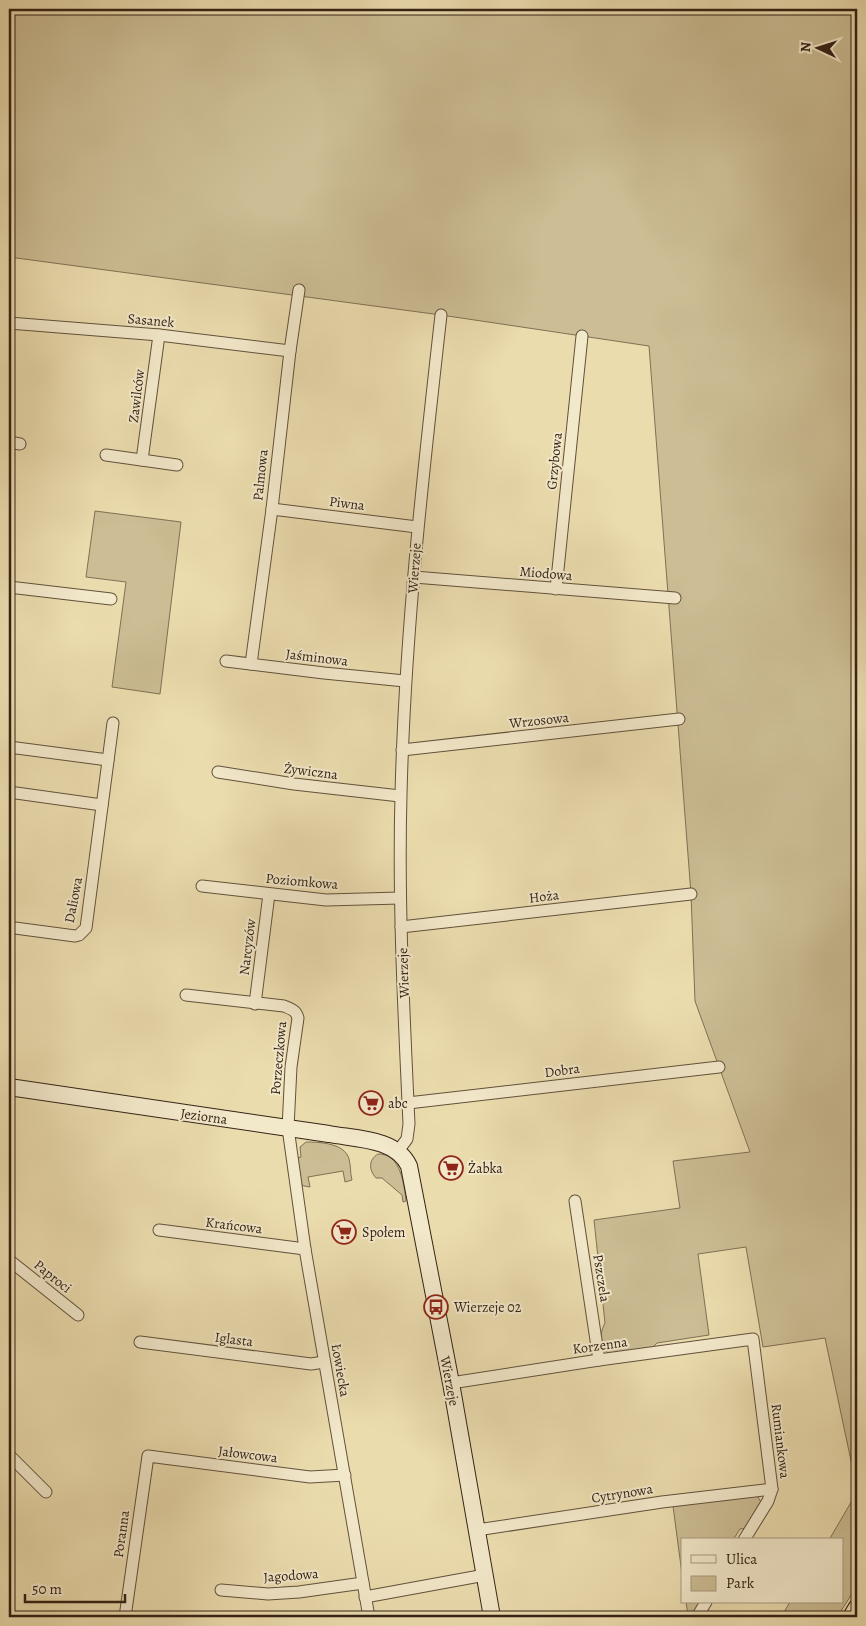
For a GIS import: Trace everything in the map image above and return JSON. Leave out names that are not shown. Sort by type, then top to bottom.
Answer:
[{"type":"street","name":"Palmowa","points":[[251,664],[299,290]]},
{"type":"street","name":"Wierzeje","points":[[442,315],[418,527],[405,682],[400,796],[400,898],[408,1135],[398,1150],[409,1166],[451,1383],[492,1617]]},
{"type":"street","name":"Sasanek","points":[[9,323],[159,335],[290,351]]},
{"type":"street","name":"Zawilców","points":[[142,460],[159,335]]},
{"type":"street","name":"Grzybowa","points":[[556,590],[582,336]]},
{"type":"street","points":[[106,455],[176,465]]},
{"type":"street","name":"Piwna","points":[[272,508],[418,527]]},
{"type":"street","name":"Miodowa","points":[[414,577],[556,590],[675,598]]},
{"type":"street","points":[[9,587],[111,599]]},
{"type":"street","name":"Jaśminowa","points":[[226,661],[405,682]]},
{"type":"street","name":"Wrzosowa","points":[[402,750],[679,719]]},
{"type":"street","name":"Daliowa","points":[[16,928],[75,936],[79,935],[86,928],[113,723]]},
{"type":"street","points":[[9,747],[108,760]]},
{"type":"street","name":"Żywiczna","points":[[218,772],[294,784],[400,796]]},
{"type":"street","points":[[9,792],[102,805]]},
{"type":"street","name":"Poziomkowa","points":[[202,886],[326,900],[400,898]]},
{"type":"street","name":"Narcyzów","points":[[255,1004],[269,894]]},
{"type":"street","name":"Hoża","points":[[401,928],[691,894]]},
{"type":"street","name":"Porzeczkowa","points":[[186,995],[284,1006],[297,1014],[291,1067],[288,1128]]},
{"type":"street","name":"Dobra","points":[[408,1103],[718,1067]]},
{"type":"street","name":"Jeziorna","points":[[9,1087],[288,1128],[386,1144],[398,1150]]},
{"type":"street","name":"Łowiecka","points":[[288,1128],[305,1249],[369,1617]]},
{"type":"street","name":"Pszczela","points":[[575,1201],[599,1360]]},
{"type":"street","name":"Krańcowa","points":[[159,1230],[305,1249]]},
{"type":"street","name":"Paproci","points":[[9,1260],[78,1315]]},
{"type":"street","name":"Korzenna","points":[[451,1383],[753,1339]]},
{"type":"street","name":"Rumiankowa","points":[[745,1538],[768,1501],[772,1489],[753,1339]]},
{"type":"street","name":"Iglasta","points":[[140,1342],[311,1364],[324,1362]]},
{"type":"street","points":[[9,1455],[46,1492]]},
{"type":"street","name":"Jałowcowa","points":[[148,1456],[310,1477],[344,1475]]},
{"type":"street","name":"Poranna","points":[[125,1617],[148,1456]]},
{"type":"street","name":"Cytrynowa","points":[[477,1530],[662,1502],[772,1489]]},
{"type":"street","points":[[365,1597],[485,1576]]},
{"type":"street","name":"Jagodowa","points":[[221,1590],[268,1594],[299,1592],[363,1582]]},
{"type":"street","points":[[697,1617],[705,1604]]},
{"type":"street","points":[[851,1617],[857,1607]]},
{"type":"green space","points":[[9,9],[857,9],[857,1489],[825,1338],[763,1347],[746,1247],[698,1254],[709,1335],[657,1343],[651,1349],[609,1354],[603,1347],[601,1339],[605,1323],[594,1220],[680,1208],[673,1161],[750,1152],[695,1001],[691,894],[649,346],[441,315],[9,257]]},
{"type":"green space","points":[[95,511],[181,522],[160,694],[112,687],[126,582],[86,577]]},
{"type":"green space","points":[[306,1142],[331,1144],[347,1154],[352,1180],[345,1182],[343,1171],[308,1177],[310,1187],[301,1184],[297,1158],[301,1157],[300,1147]]},
{"type":"green space","points":[[378,1154],[386,1155],[396,1164],[400,1171],[406,1201],[403,1202],[402,1195],[382,1178],[376,1178],[374,1175],[371,1162]]},
{"type":"green space","points":[[857,1492],[857,1586],[837,1617],[781,1617],[789,1604],[844,1604],[844,1538],[830,1538]]},
{"type":"green space","points":[[751,1495],[758,1497],[761,1502],[747,1528],[740,1529],[734,1538],[681,1538],[681,1566],[673,1506]]},
{"type":"green space","points":[[686,1604],[699,1604],[691,1617],[688,1615]]},
{"type":"place","name":"abc","points":[[371,1103]]},
{"type":"place","name":"Żabka","points":[[451,1168]]},
{"type":"place","name":"Społem","points":[[344,1232]]},
{"type":"place","name":"Wierzeje 02","points":[[436,1307]]}]
